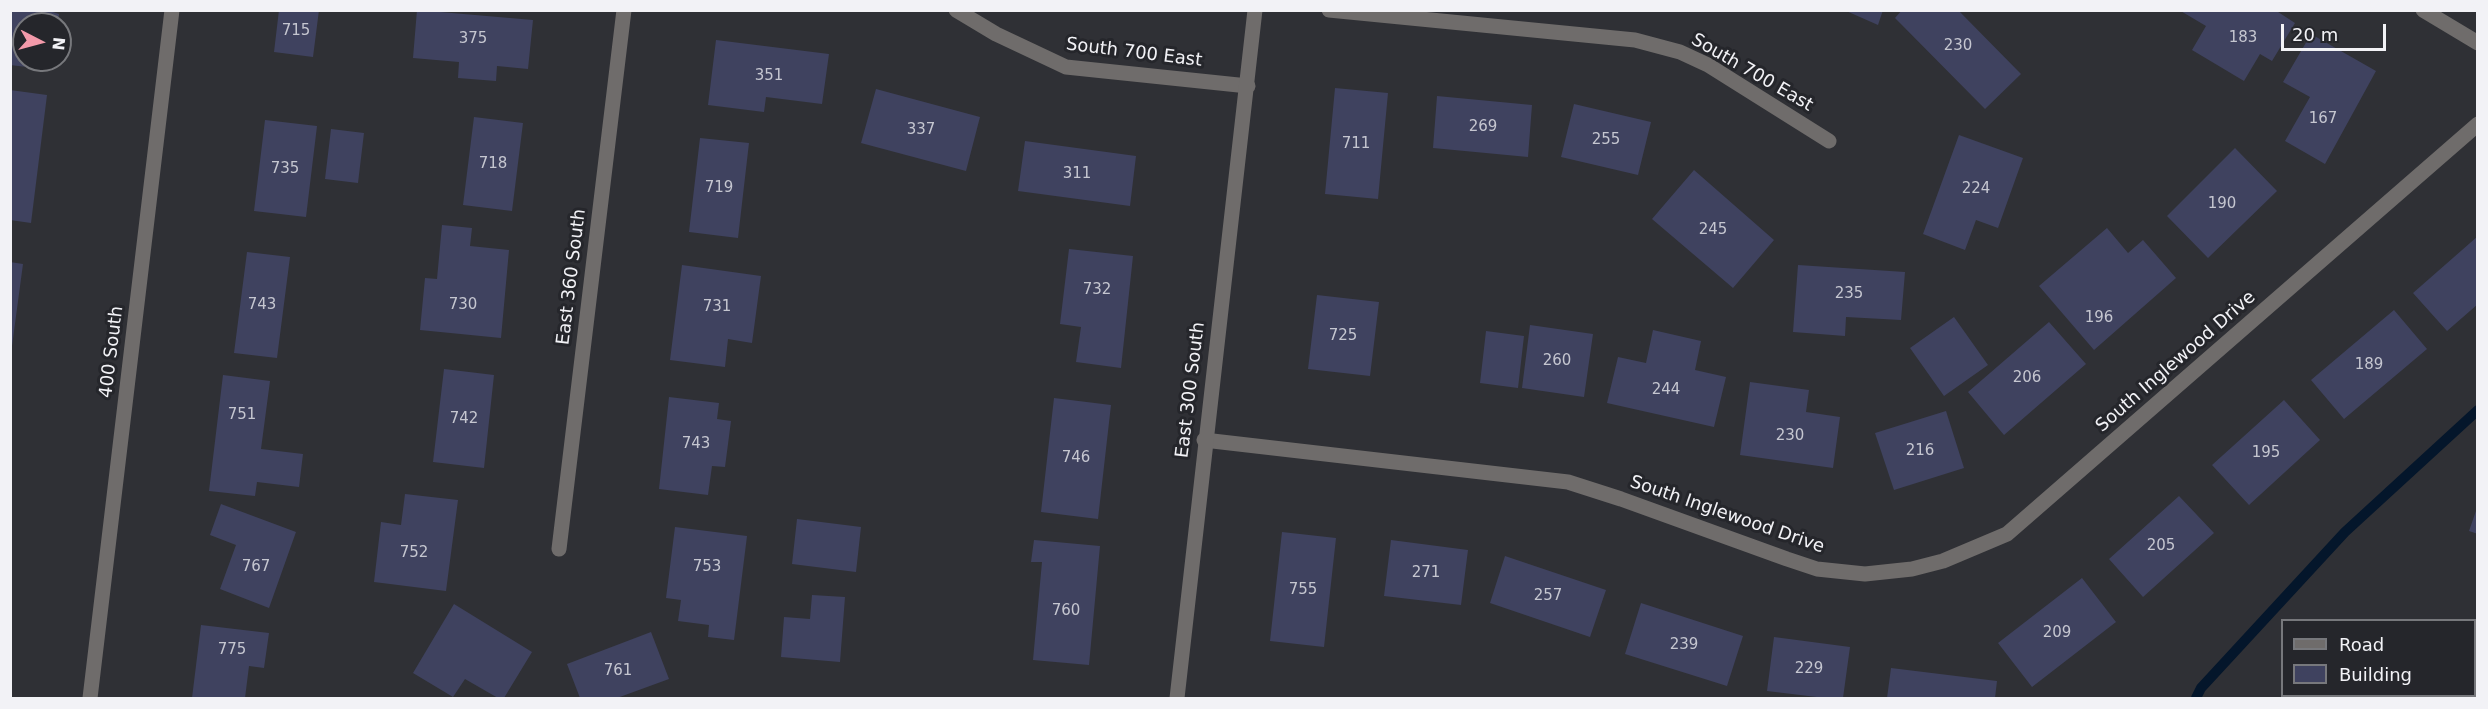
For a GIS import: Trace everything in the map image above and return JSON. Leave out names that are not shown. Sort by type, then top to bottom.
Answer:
[{"type":"street","name":"400 South","points":[[90,699],[172,10]]},
{"type":"street","name":"East 360 South","points":[[559,549],[624,10]]},
{"type":"street","name":"South 700 East","points":[[956,10],[996,34],[1065,68],[1248,86]]},
{"type":"street","name":"East 300 South","points":[[1177,699],[1204,440],[1248,86],[1255,10]]},
{"type":"street","name":"South 700 East","points":[[1329,10],[1635,40],[1680,52],[1708,65],[1829,141]]},
{"type":"street","points":[[2423,10],[2478,43]]},
{"type":"street","name":"South Inglewood Drive","points":[[1204,440],[1568,482],[1818,568],[1865,574],[1912,569],[1943,561],[2007,534],[2478,124]]},
{"type":"building","points":[[10,10],[52,12],[12,12],[12,65],[10,65]]},
{"type":"building","points":[[279,10],[319,10],[313,57],[274,52]]},
{"type":"building","points":[[417,10],[533,20],[528,69],[497,66],[496,81],[458,78],[459,62],[413,58]]},
{"type":"building","points":[[1844,10],[1883,10],[1878,25]]},
{"type":"building","points":[[1902,10],[1958,10],[2021,74],[1985,109],[1895,18]]},
{"type":"building","points":[[2179,10],[2275,10],[2295,23],[2272,61],[2260,54],[2244,81],[2192,50],[2206,26]]},
{"type":"building","points":[[2311,34],[2376,71],[2325,164],[2285,141],[2310,97],[2283,82]]},
{"type":"building","points":[[716,40],[829,54],[822,104],[766,97],[764,112],[708,105]]},
{"type":"building","points":[[1335,88],[1388,93],[1378,199],[1325,194]]},
{"type":"building","points":[[876,89],[980,117],[966,171],[861,143]]},
{"type":"building","points":[[10,90],[47,95],[31,223],[10,220]]},
{"type":"building","points":[[1437,96],[1532,105],[1528,157],[1433,148]]},
{"type":"building","points":[[1574,104],[1651,122],[1638,175],[1561,157]]},
{"type":"building","points":[[474,117],[523,123],[512,211],[463,205]]},
{"type":"building","points":[[265,120],[317,126],[306,217],[254,211]]},
{"type":"building","points":[[331,129],[364,133],[358,183],[325,179]]},
{"type":"building","points":[[1959,135],[2023,158],[1998,228],[1976,220],[1965,250],[1923,234]]},
{"type":"building","points":[[700,138],[749,143],[738,238],[689,232]]},
{"type":"building","points":[[1025,141],[1136,156],[1130,206],[1018,191]]},
{"type":"building","points":[[2235,148],[2277,191],[2208,258],[2167,216]]},
{"type":"building","points":[[1694,170],[1774,240],[1733,288],[1652,219]]},
{"type":"building","points":[[442,225],[472,228],[470,246],[509,250],[501,338],[420,330],[425,278],[437,279]]},
{"type":"building","points":[[2107,228],[2128,253],[2143,240],[2176,278],[2094,350],[2039,286]]},
{"type":"building","points":[[2478,236],[2478,304],[2447,331],[2413,293]]},
{"type":"building","points":[[1069,249],[1133,256],[1121,368],[1076,362],[1081,327],[1060,324]]},
{"type":"building","points":[[247,252],[290,257],[277,358],[234,353]]},
{"type":"building","points":[[10,262],[23,264],[12,346],[10,346]]},
{"type":"building","points":[[682,265],[761,276],[752,343],[728,339],[725,367],[670,360]]},
{"type":"building","points":[[1798,265],[1905,272],[1901,320],[1846,317],[1845,336],[1793,332]]},
{"type":"building","points":[[1317,295],[1379,302],[1370,376],[1308,369]]},
{"type":"building","points":[[2394,310],[2427,349],[2344,419],[2311,380]]},
{"type":"building","points":[[1954,317],[1988,365],[1944,396],[1910,348]]},
{"type":"building","points":[[2049,322],[2086,364],[2004,435],[1968,392]]},
{"type":"building","points":[[1530,325],[1593,334],[1584,397],[1522,388]]},
{"type":"building","points":[[1653,330],[1701,341],[1695,370],[1726,377],[1714,427],[1607,403],[1618,357],[1646,363]]},
{"type":"building","points":[[1486,331],[1524,336],[1518,388],[1480,383]]},
{"type":"building","points":[[444,369],[494,375],[484,468],[433,462]]},
{"type":"building","points":[[223,375],[270,381],[261,449],[303,454],[299,487],[257,482],[255,496],[209,491]]},
{"type":"building","points":[[1750,382],[1809,390],[1806,412],[1840,417],[1833,468],[1740,455]]},
{"type":"building","points":[[669,397],[719,403],[717,419],[731,421],[725,467],[712,466],[708,495],[659,489]]},
{"type":"building","points":[[1054,398],[1111,405],[1098,519],[1041,512]]},
{"type":"building","points":[[2284,400],[2320,440],[2249,505],[2212,465]]},
{"type":"building","points":[[1946,411],[1964,468],[1894,490],[1875,433]]},
{"type":"building","points":[[405,494],[458,500],[446,591],[374,582],[381,522],[401,525]]},
{"type":"building","points":[[2179,496],[2214,533],[2143,597],[2109,559]]},
{"type":"building","points":[[221,504],[296,532],[269,608],[220,589],[236,545],[210,535]]},
{"type":"building","points":[[2478,508],[2478,534],[2469,531]]},
{"type":"building","points":[[797,519],[861,527],[856,572],[792,564]]},
{"type":"building","points":[[675,527],[747,536],[734,640],[708,637],[709,625],[678,621],[681,600],[666,598]]},
{"type":"building","points":[[1282,532],[1336,538],[1324,647],[1270,641]]},
{"type":"building","points":[[1034,540],[1100,546],[1089,665],[1033,660],[1042,562],[1031,562]]},
{"type":"building","points":[[1391,540],[1468,550],[1461,605],[1384,596]]},
{"type":"building","points":[[1505,556],[1606,590],[1590,637],[1490,603]]},
{"type":"building","points":[[2082,578],[2116,622],[2032,687],[1998,643]]},
{"type":"building","points":[[812,595],[845,597],[840,662],[781,657],[784,617],[810,619]]},
{"type":"building","points":[[1641,603],[1743,636],[1727,686],[1625,654]]},
{"type":"building","points":[[454,604],[532,652],[504,698],[498,698],[465,679],[453,697],[413,673]]},
{"type":"building","points":[[2476,622],[2478,622],[2478,698],[2453,698],[2476,697]]},
{"type":"building","points":[[201,625],[269,633],[264,668],[249,666],[245,698],[192,698]]},
{"type":"building","points":[[651,632],[669,679],[617,698],[580,698],[567,664]]},
{"type":"building","points":[[1774,637],[1850,647],[1843,698],[1767,691]]},
{"type":"building","points":[[1891,668],[1997,681],[1995,698],[1887,698]]},
{"type":"waterway","points":[[2196,698],[2201,688],[2345,532],[2478,410]]}]
